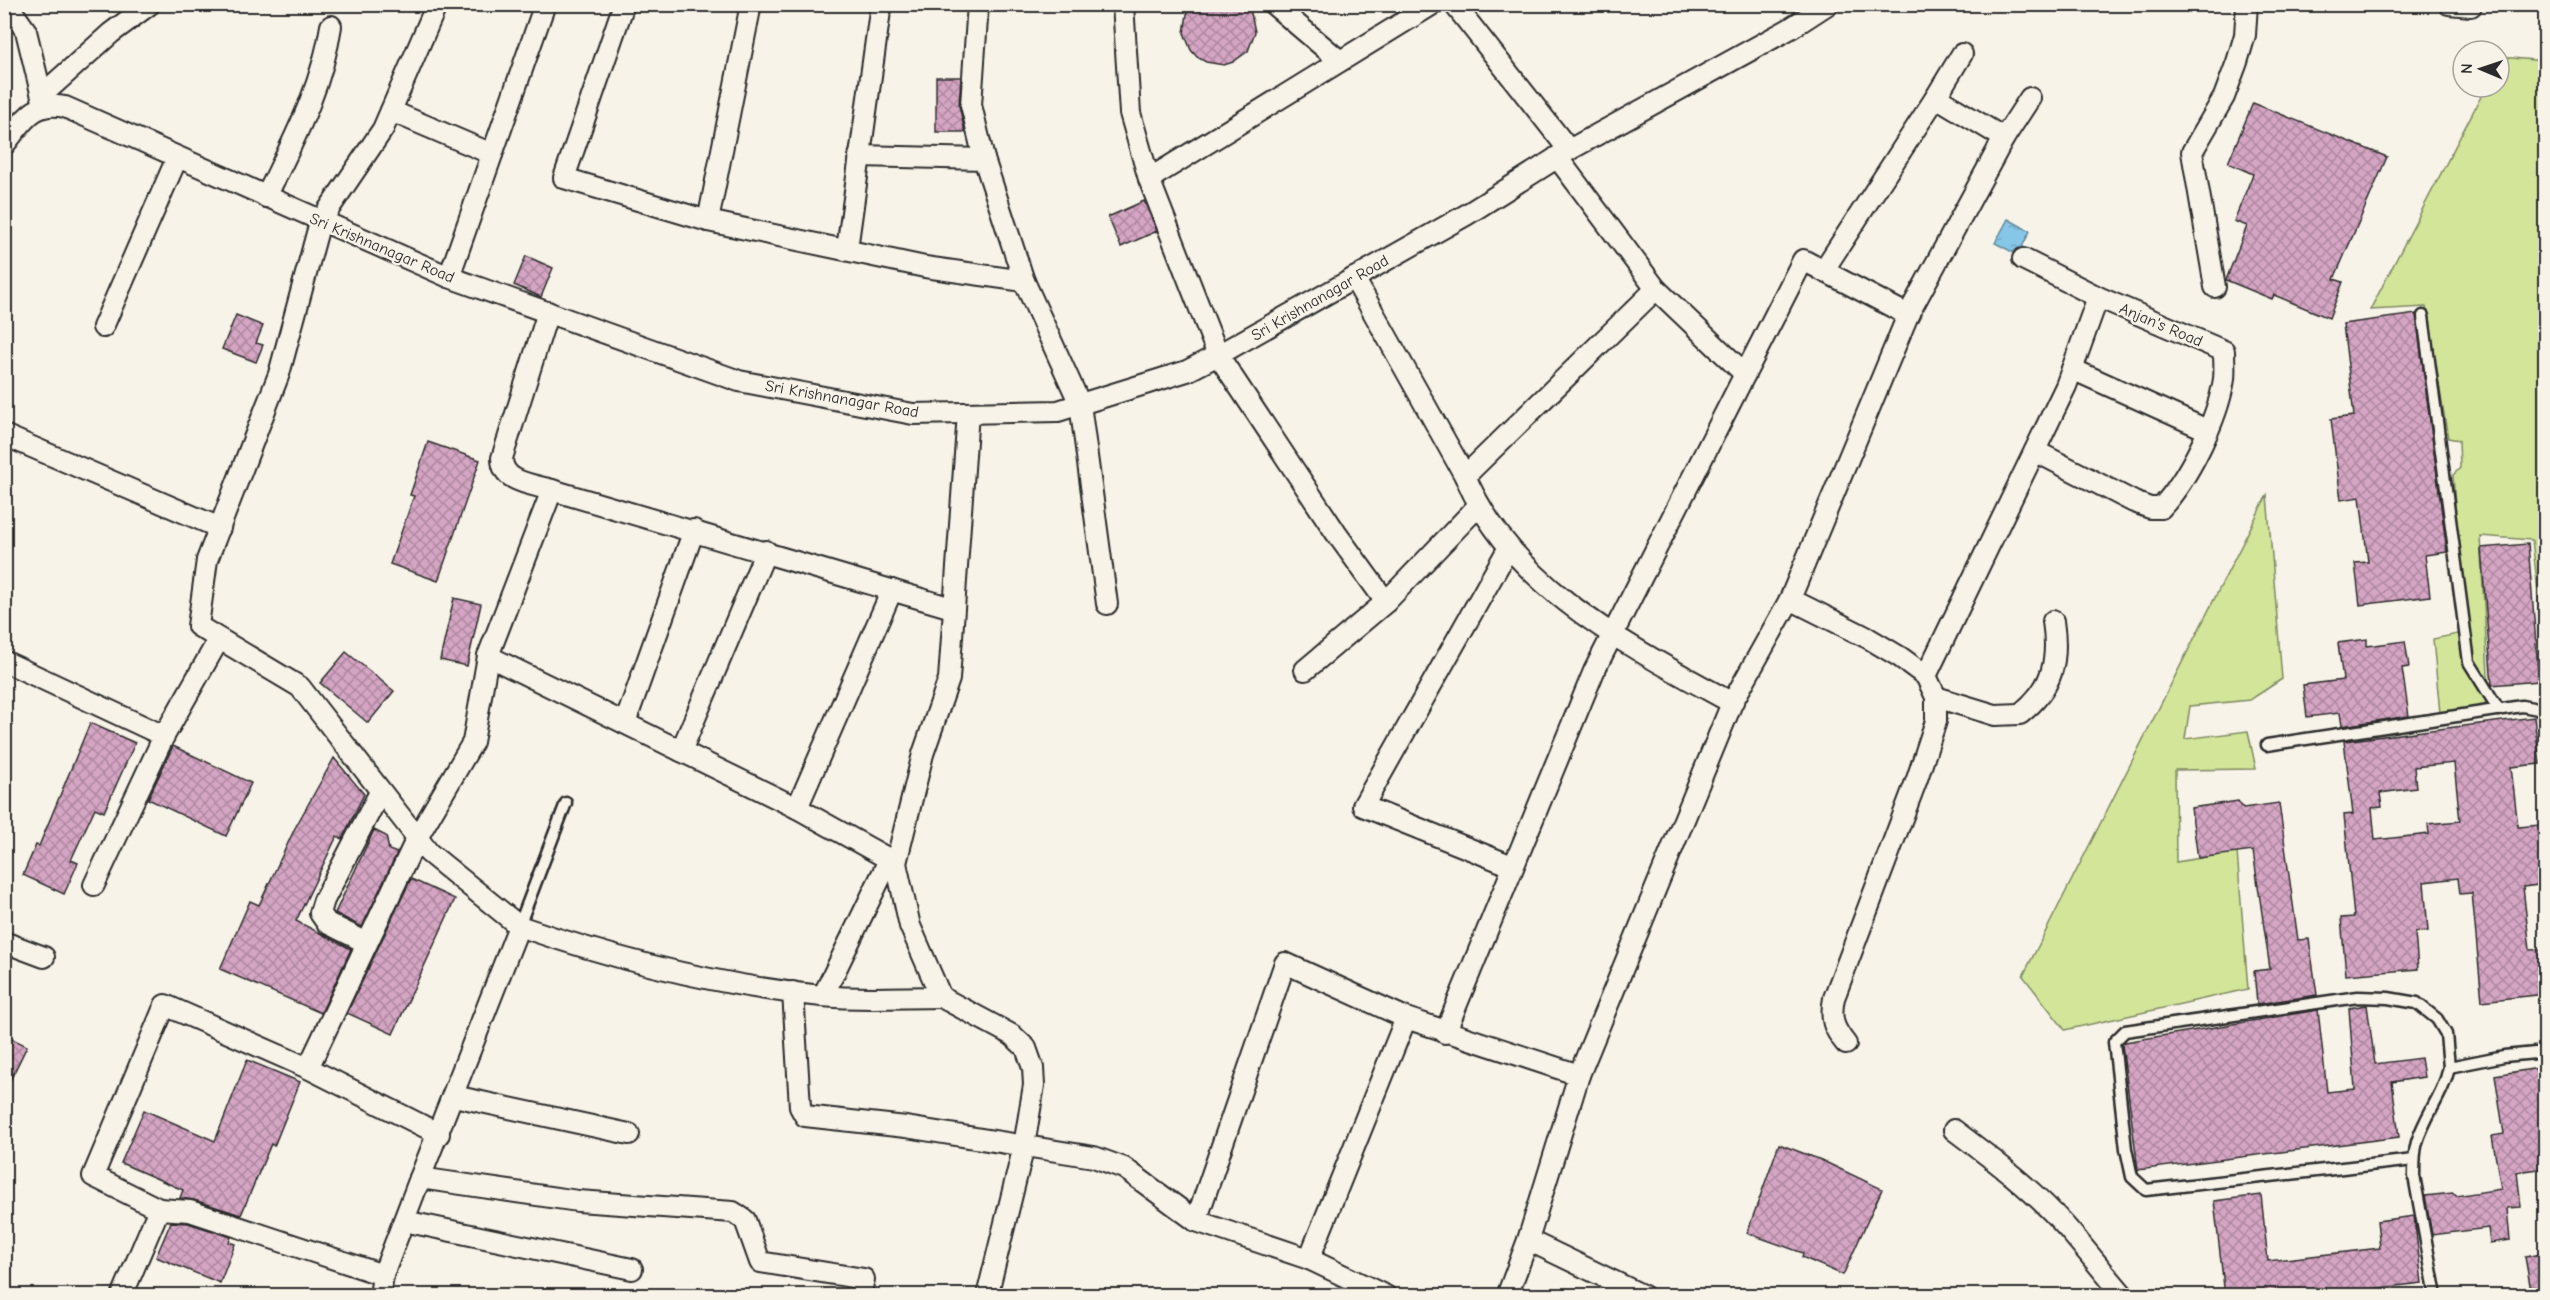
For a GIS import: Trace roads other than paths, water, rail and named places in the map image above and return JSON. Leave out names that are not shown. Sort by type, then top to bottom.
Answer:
[{"type":"street","points":[[7,4],[26,31],[43,100]]},
{"type":"street","points":[[4,145],[43,100],[111,33],[150,4]]},
{"type":"street","points":[[437,4],[383,129],[320,222],[279,374],[207,560],[198,626],[300,687],[429,853],[519,926],[644,966],[747,987],[823,996],[941,997],[1012,1035],[1026,1047],[1033,1068],[1034,1085],[1024,1146],[987,1296]]},
{"type":"street","points":[[449,277],[545,4]]},
{"type":"street","points":[[624,4],[564,178],[708,221],[925,267],[1024,281]]},
{"type":"street","points":[[708,221],[751,4]]},
{"type":"street","points":[[847,249],[880,4]]},
{"type":"street","points":[[978,4],[971,105],[984,159],[1024,281],[1080,404],[1107,604]]},
{"type":"street","points":[[1124,4],[1130,113],[1149,178],[1218,355],[1336,533],[1386,602]]},
{"type":"street","points":[[1273,4],[1340,62]]},
{"type":"street","points":[[1149,178],[1433,4]]},
{"type":"street","points":[[1454,4],[1563,153],[1656,289],[1745,374]]},
{"type":"street","name":"Sri Krishnanagar Road","points":[[43,100],[65,107],[320,222],[449,277],[739,381],[913,414],[1058,411],[1187,371],[1218,355],[1466,215],[1563,153],[1791,28],[1828,4]]},
{"type":"street","points":[[2215,287],[2192,152],[2224,97],[2245,35],[2247,4]]},
{"type":"street","points":[[2449,4],[2471,6]]},
{"type":"street","points":[[266,197],[318,87],[327,57],[331,26]]},
{"type":"street","points":[[1823,271],[1962,54]]},
{"type":"street","points":[[1936,97],[2004,138]]},
{"type":"street","points":[[1507,1296],[1528,1240],[1579,1075],[1732,703],[1790,599],[1908,315],[2004,138],[2030,98]]},
{"type":"street","points":[[391,111],[492,154]]},
{"type":"street","points":[[859,156],[984,159]]},
{"type":"street","points":[[103,327],[177,158]]},
{"type":"street","name":"Anjan's Road","points":[[2023,259],[2098,297],[2224,351],[2224,379],[2207,430]]},
{"type":"street","points":[[1445,1032],[1594,672],[1803,260],[1908,315]]},
{"type":"street","points":[[1354,278],[1465,476],[1478,506],[1508,549],[1562,599],[1613,634],[1732,703]]},
{"type":"street","points":[[1465,476],[1656,289]]},
{"type":"street","points":[[1926,675],[2035,451],[2072,369],[2098,297]]},
{"type":"street","points":[[548,312],[502,458],[502,468],[507,475],[952,608]]},
{"type":"street","points":[[2035,451],[2134,502],[2150,508],[2161,508],[2179,482],[2207,430],[2072,369]]},
{"type":"street","points":[[823,996],[892,862],[923,754],[949,679],[952,608],[968,413]]},
{"type":"street","points":[[4,435],[220,528]]},
{"type":"street","points":[[308,1068],[417,838],[472,742],[488,656],[552,490]]},
{"type":"street","points":[[1305,670],[1386,602],[1478,506]]},
{"type":"street","points":[[625,723],[694,530]]},
{"type":"street","points":[[1508,549],[1363,806],[1512,866]]},
{"type":"street","points":[[681,751],[766,551]]},
{"type":"street","points":[[797,808],[891,590]]},
{"type":"street","points":[[1790,599],[1868,638],[1926,675],[1936,697],[1936,721],[1917,779],[1834,998],[1831,1014],[1834,1029],[1846,1044]]},
{"type":"street","points":[[1936,697],[1995,715],[2020,714],[2038,697],[2051,674],[2056,659],[2053,621]]},
{"type":"street","points":[[94,885],[164,736],[219,639]]},
{"type":"street","points":[[488,656],[797,808],[892,862],[910,926],[941,997]]},
{"type":"street","points":[[4,661],[164,736]]},
{"type":"street","points":[[366,943],[327,923],[320,913],[324,900],[380,792]]},
{"type":"street","points":[[380,1296],[383,1275],[519,926]]},
{"type":"street","points":[[4,942],[44,957]]},
{"type":"street","points":[[1196,1221],[1284,963],[1406,1018],[1579,1075]]},
{"type":"street","points":[[793,992],[801,1107],[805,1116],[906,1127],[1094,1157],[1124,1168],[1196,1221],[1309,1259],[1386,1296]]},
{"type":"street","points":[[383,1275],[190,1211],[159,1209],[93,1176],[165,1005],[308,1068],[439,1134]]},
{"type":"street","points":[[1309,1259],[1406,1018]]},
{"type":"street","points":[[454,1096],[629,1134]]},
{"type":"street","points":[[1954,1130],[2035,1196],[2067,1228],[2124,1296]]},
{"type":"street","points":[[420,1178],[578,1201],[733,1212],[745,1220],[760,1262],[864,1279],[860,1296]]},
{"type":"street","points":[[122,1296],[159,1209]]},
{"type":"street","points":[[404,1221],[632,1269]]},
{"type":"street","points":[[1528,1240],[1644,1296]]},
{"type":"lane","points":[[2423,316],[2469,662],[2499,710]]},
{"type":"lane","points":[[2267,745],[2522,706],[2538,709],[2546,716]]},
{"type":"lane","points":[[519,926],[566,803]]},
{"type":"lane","points":[[2414,1160],[2146,1190],[2132,1177],[2126,1149],[2114,1042],[2126,1031],[2358,997],[2388,998],[2418,1003],[2437,1019],[2446,1034],[2449,1067],[2446,1084],[2417,1142],[2414,1160],[2414,1176],[2436,1296]]},
{"type":"lane","points":[[2449,1067],[2504,1056],[2546,1052]]},
{"type":"water","points":[[2008,219],[2030,231],[2018,255],[1995,243]]}]
